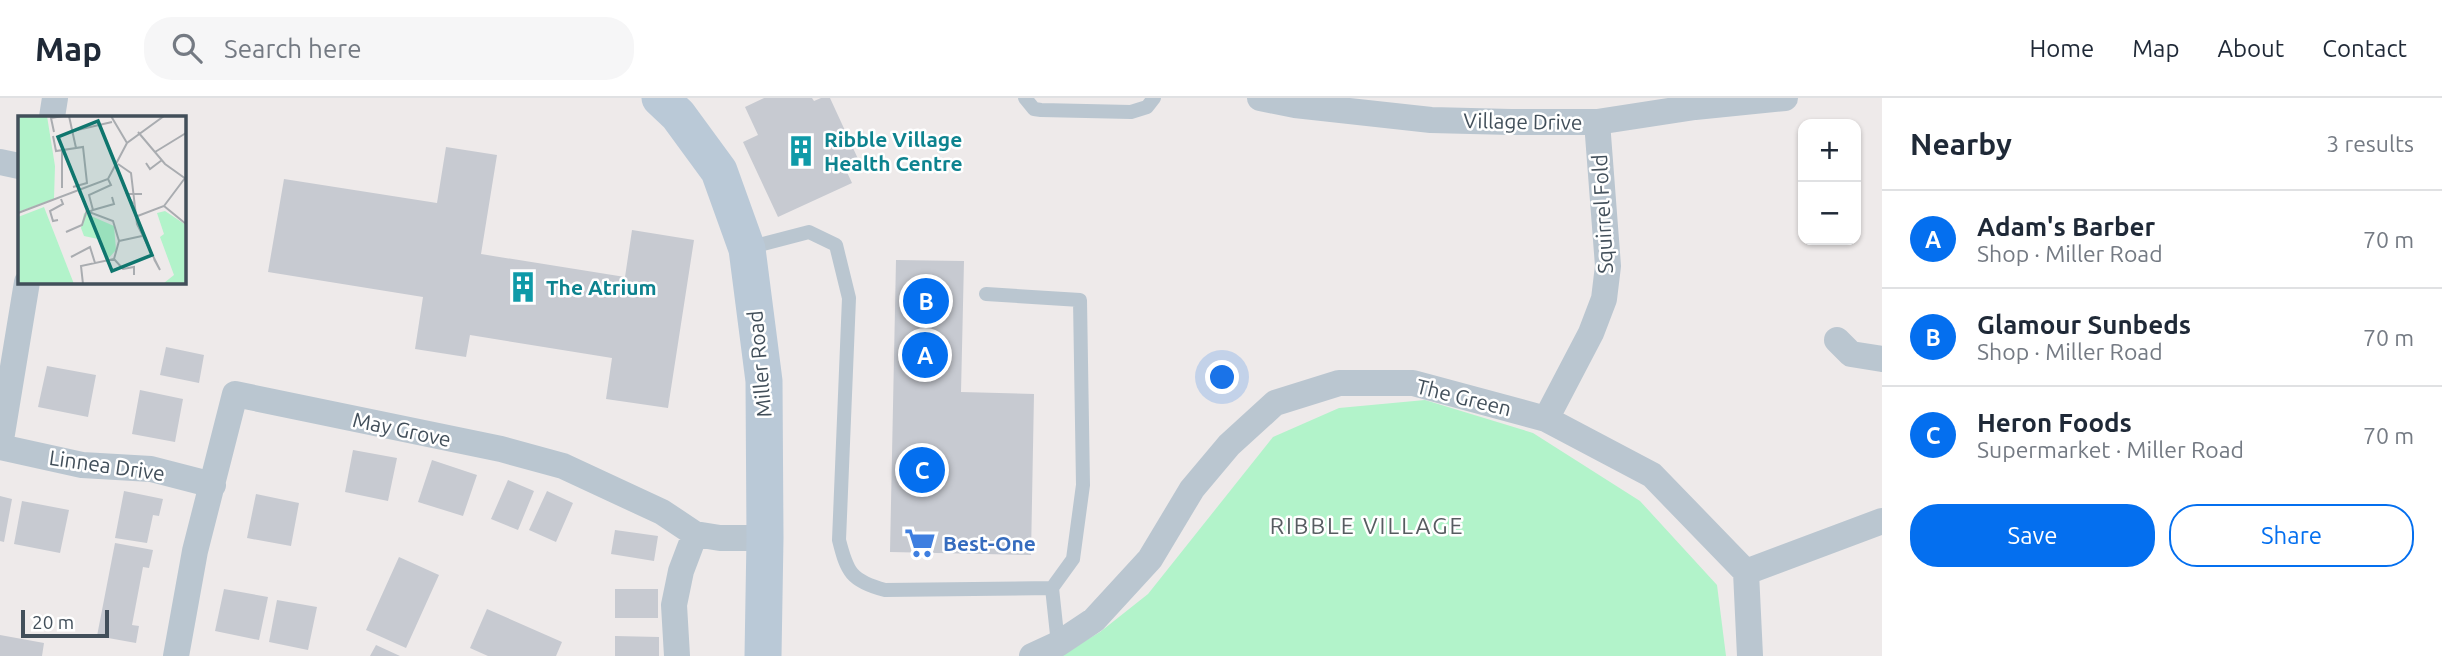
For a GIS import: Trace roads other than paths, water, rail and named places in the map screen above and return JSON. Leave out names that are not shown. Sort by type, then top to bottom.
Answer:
[{"type":"street","points":[[52,116],[55,98]]},
{"type":"street","name":"Miller Road","points":[[660,98],[678,115],[719,171],[747,249],[764,381],[763,656]]},
{"type":"street","name":"Village Drive","points":[[1260,98],[1295,105],[1345,104],[1431,120],[1597,122],[1652,106],[1785,98]]},
{"type":"street","name":"Squirrel Fold","points":[[1546,418],[1591,333],[1605,299],[1608,266],[1597,122]]},
{"type":"street","points":[[0,162],[18,166]]},
{"type":"street","points":[[0,446],[27,284]]},
{"type":"street","points":[[1837,340],[1851,354],[1882,359]]},
{"type":"street","name":"The Green","points":[[1031,656],[1058,644],[1094,620],[1150,559],[1192,489],[1228,445],[1275,403],[1339,383],[1413,383],[1546,418],[1652,475],[1746,572]]},
{"type":"street","name":"May Grove","points":[[176,656],[195,551],[235,394],[501,449],[563,466],[662,512],[695,534]]},
{"type":"street","name":"Linnea Drive","points":[[0,446],[82,465],[151,469],[213,485]]},
{"type":"street","points":[[1750,656],[1746,572],[1879,525]]},
{"type":"street","points":[[677,656],[674,605],[681,571],[695,534],[720,538],[765,538]]},
{"type":"lane","points":[[1025,98],[1034,109],[1041,110],[1131,112],[1147,107],[1154,98]]},
{"type":"lane","points":[[747,249],[809,232],[836,245],[849,298],[839,540],[846,567],[864,585],[885,590],[1052,588]]},
{"type":"lane","points":[[986,294],[1080,300],[1083,485],[1073,559],[1052,588],[1058,644]]},
{"type":"place","name":"Ribble Village Health Centre","points":[[801,151]]},
{"type":"place","name":"The Atrium","points":[[523,287]]},
{"type":"place","name":"Glamour Sunbeds","points":[[926,301]]},
{"type":"place","name":"Adam's Barber","points":[[925,355]]},
{"type":"place","name":"Heron Foods","points":[[922,470]]},
{"type":"place","name":"Best-One","points":[[920,543]]},
{"type":"district","name":"RIBBLE VILLAGE","points":[[1367,525]]}]
